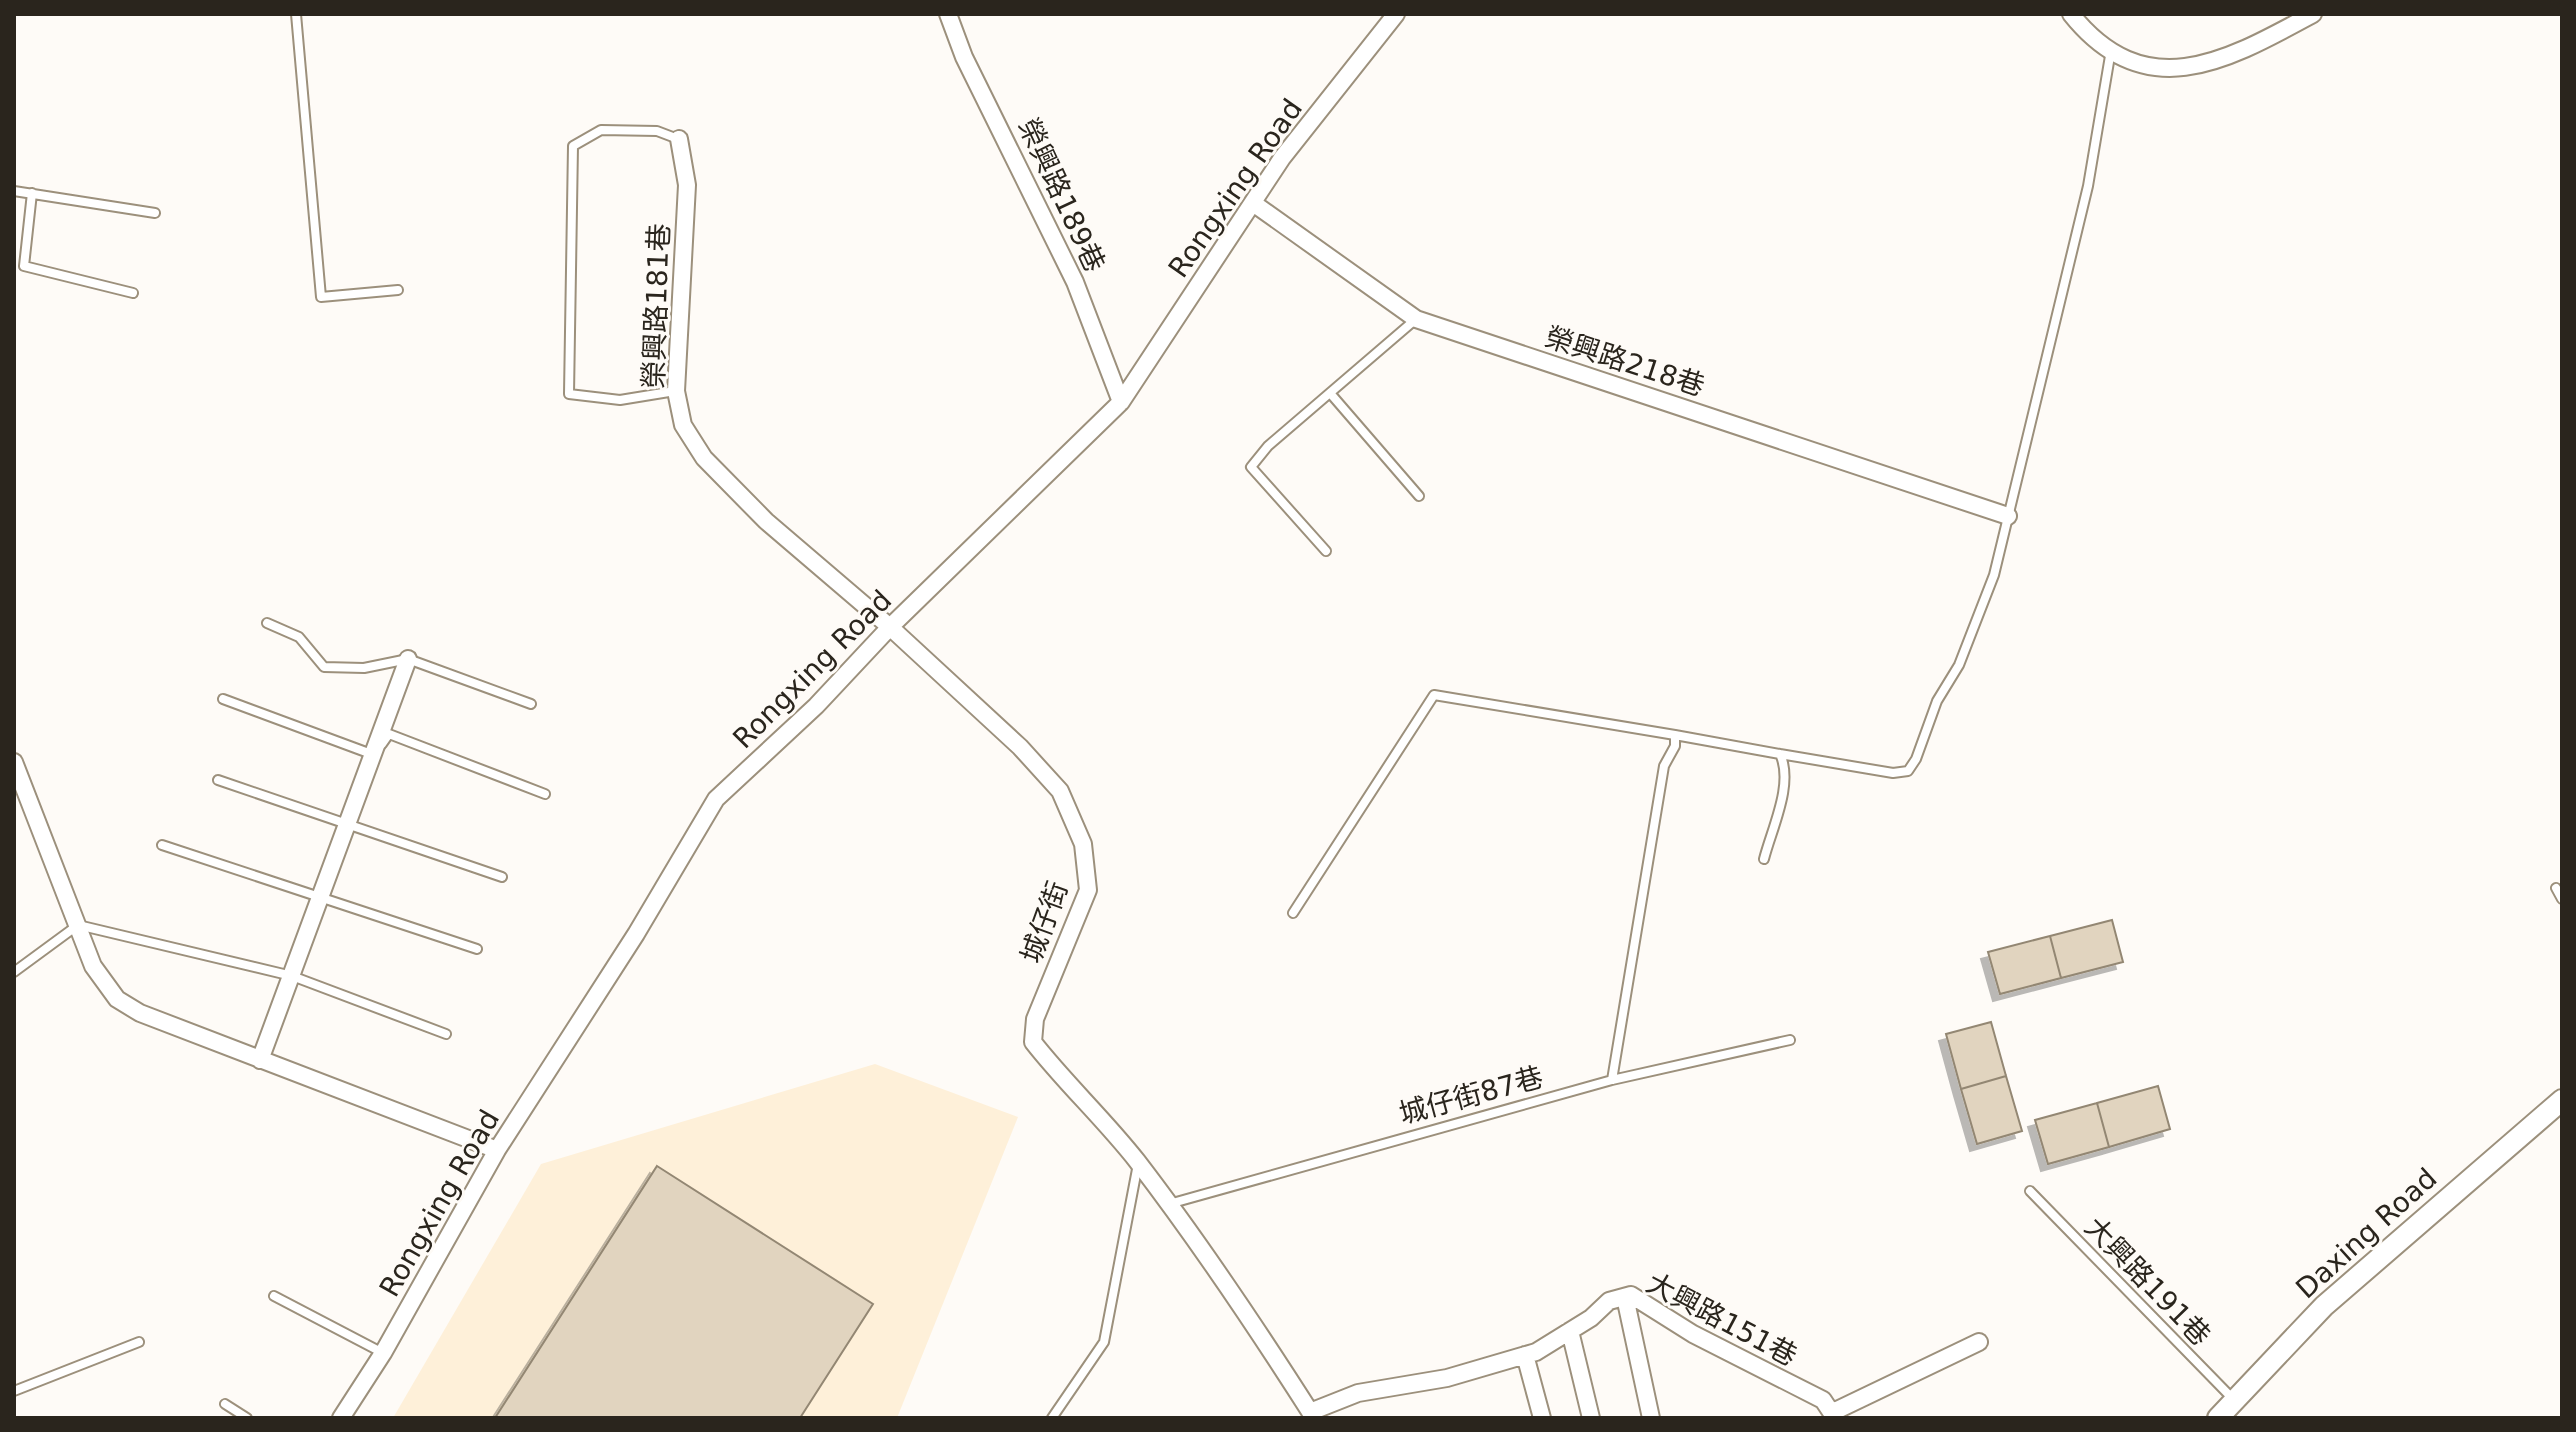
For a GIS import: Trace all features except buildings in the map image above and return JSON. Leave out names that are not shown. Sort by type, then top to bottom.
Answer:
[{"type":"street","name":"榮興路189巷","points":[[948,14],[964,57],[1075,282],[1121,402]]},
{"type":"street","name":"Rongxing Road","points":[[341,1418],[383,1353],[497,1150],[636,934],[716,799],[816,706],[890,627],[1121,402],[1282,158],[1396,14]]},
{"type":"street","points":[[2071,14],[2086,32],[2111,49],[2160,69],[2193,67],[2238,55],[2313,14]]},
{"type":"street","name":"榮興路181巷","points":[[679,139],[687,185],[676,391],[683,425],[704,458],[766,521],[890,627]]},
{"type":"street","name":"榮興路218巷","points":[[1253,203],[1416,319],[2008,516]]},
{"type":"street","name":"城仔街","points":[[890,627],[1020,747],[1060,791],[1083,844],[1088,890],[1035,1019],[1033,1042],[1085,1098],[1141,1168]]},
{"type":"street","points":[[260,1060],[408,659]]},
{"type":"street","points":[[14,762],[93,966],[117,999],[140,1013],[497,1150]]},
{"type":"street","name":"Daxing Road","points":[[2218,1418],[2324,1306],[2562,1100]]},
{"type":"street","points":[[1141,1168],[1205,1252],[1312,1415]]},
{"type":"street","name":"大興路151巷","points":[[1312,1415],[1358,1393],[1447,1378],[1525,1355],[1591,1318],[1609,1301],[1631,1295],[1693,1334],[1823,1400],[1834,1415]]},
{"type":"street","points":[[1625,1297],[1651,1418]]},
{"type":"street","points":[[1570,1331],[1591,1418]]},
{"type":"street","points":[[1834,1415],[1979,1342]]},
{"type":"street","points":[[1525,1355],[1542,1418]]},
{"type":"lane","points":[[296,14],[321,297],[398,290]]},
{"type":"lane","points":[[1293,913],[1434,695],[1893,773],[1908,771],[1916,759],[1937,701],[1959,665],[1994,575],[2088,186],[2111,49]]},
{"type":"lane","points":[[676,391],[620,400],[569,394],[573,146],[601,130],[657,131],[679,139]]},
{"type":"lane","points":[[14,191],[155,213]]},
{"type":"lane","points":[[32,193],[24,266],[133,293]]},
{"type":"lane","points":[[1326,551],[1251,467],[1268,446],[1416,319]]},
{"type":"lane","points":[[1330,393],[1419,496]]},
{"type":"lane","points":[[267,623],[299,637],[324,667],[364,668],[408,659],[531,704]]},
{"type":"lane","points":[[223,699],[373,756],[389,734],[545,794]]},
{"type":"lane","points":[[1612,1080],[1664,766],[1675,746],[1675,735]]},
{"type":"lane","points":[[1764,859],[1783,791],[1784,763],[1780,754]]},
{"type":"lane","points":[[218,780],[502,877]]},
{"type":"lane","points":[[162,845],[477,949]]},
{"type":"lane","points":[[2556,888],[2562,899]]},
{"type":"lane","points":[[14,972],[78,925],[292,976],[446,1034]]},
{"type":"lane","name":"城仔街87巷","points":[[1167,1204],[1612,1080],[1790,1040]]},
{"type":"lane","points":[[1052,1418],[1104,1342],[1141,1168]]},
{"type":"lane","name":"大興路191巷","points":[[2030,1191],[2234,1401]]},
{"type":"lane","points":[[274,1296],[383,1353]]},
{"type":"lane","points":[[14,1391],[139,1342]]},
{"type":"lane","points":[[225,1404],[247,1418]]},
{"type":"shaded area","points":[[875,1064],[1018,1117],[897,1418],[393,1418],[541,1164]]}]
